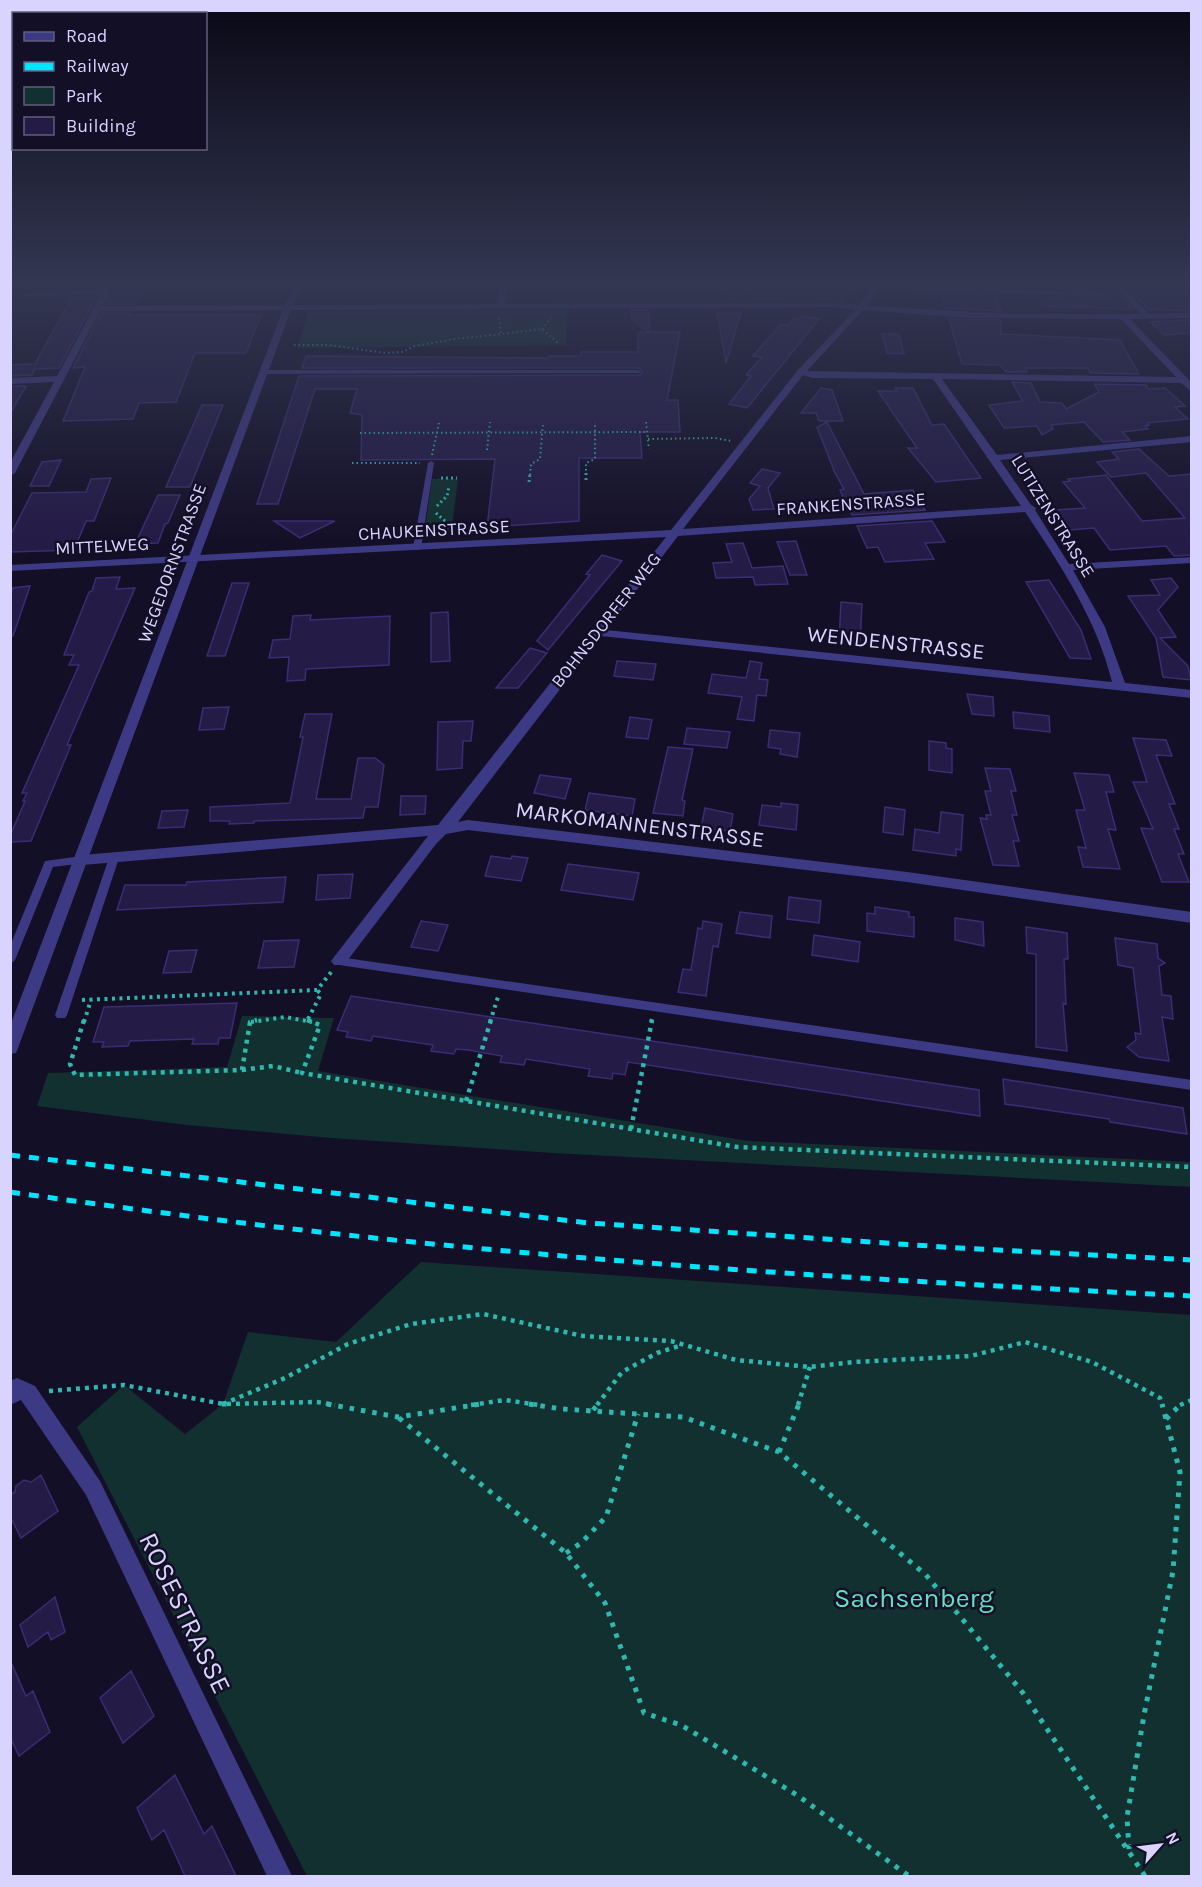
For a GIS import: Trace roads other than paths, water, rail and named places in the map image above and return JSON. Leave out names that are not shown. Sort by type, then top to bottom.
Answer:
[{"type":"street","points":[[12,466],[65,369]]},
{"type":"street","name":"WEGEDORNSTRASSE","points":[[10,1048],[265,369]]},
{"type":"street","name":"BOHNSDORFER WEG","points":[[339,961],[804,369]]},
{"type":"street","points":[[1172,369],[1191,389]]},
{"type":"street","points":[[801,372],[812,375],[1182,380]]},
{"type":"street","name":"LUTIZENSTRASSE","points":[[936,377],[1031,508],[1096,621],[1112,654],[1119,685]]},
{"type":"street","points":[[10,381],[60,379]]},
{"type":"street","points":[[995,458],[1191,438]]},
{"type":"street","name":"FRANKENSTRASSE","points":[[674,533],[1031,508]]},
{"type":"street","name":"CHAUKENSTRASSE","points":[[195,557],[417,548],[674,533]]},
{"type":"street","name":"MITTELWEG","points":[[10,568],[195,557]]},
{"type":"street","points":[[1066,567],[1191,560]]},
{"type":"street","name":"WENDENSTRASSE","points":[[596,632],[1191,694]]},
{"type":"street","name":"MARKOMANNENSTRASSE","points":[[82,860],[442,830],[468,825],[907,877],[1191,918]]},
{"type":"street","name":"ROSESTRASSE","points":[[18,1392],[93,1488],[280,1876]]},
{"type":"lane","points":[[264,372],[638,372]]},
{"type":"lane","points":[[417,548],[430,463]]},
{"type":"lane","points":[[61,1016],[114,858]]},
{"type":"lane","points":[[10,960],[49,864],[82,860]]},
{"type":"lane","points":[[339,961],[1191,1085]]},
{"type":"railway","points":[[10,1155],[589,1223],[959,1248],[1192,1260]]},
{"type":"railway","points":[[10,1192],[176,1215],[398,1241],[546,1255],[823,1276],[1192,1296]]},
{"type":"park label","name":"Sachsenberg","points":[[914,1598]]}]
